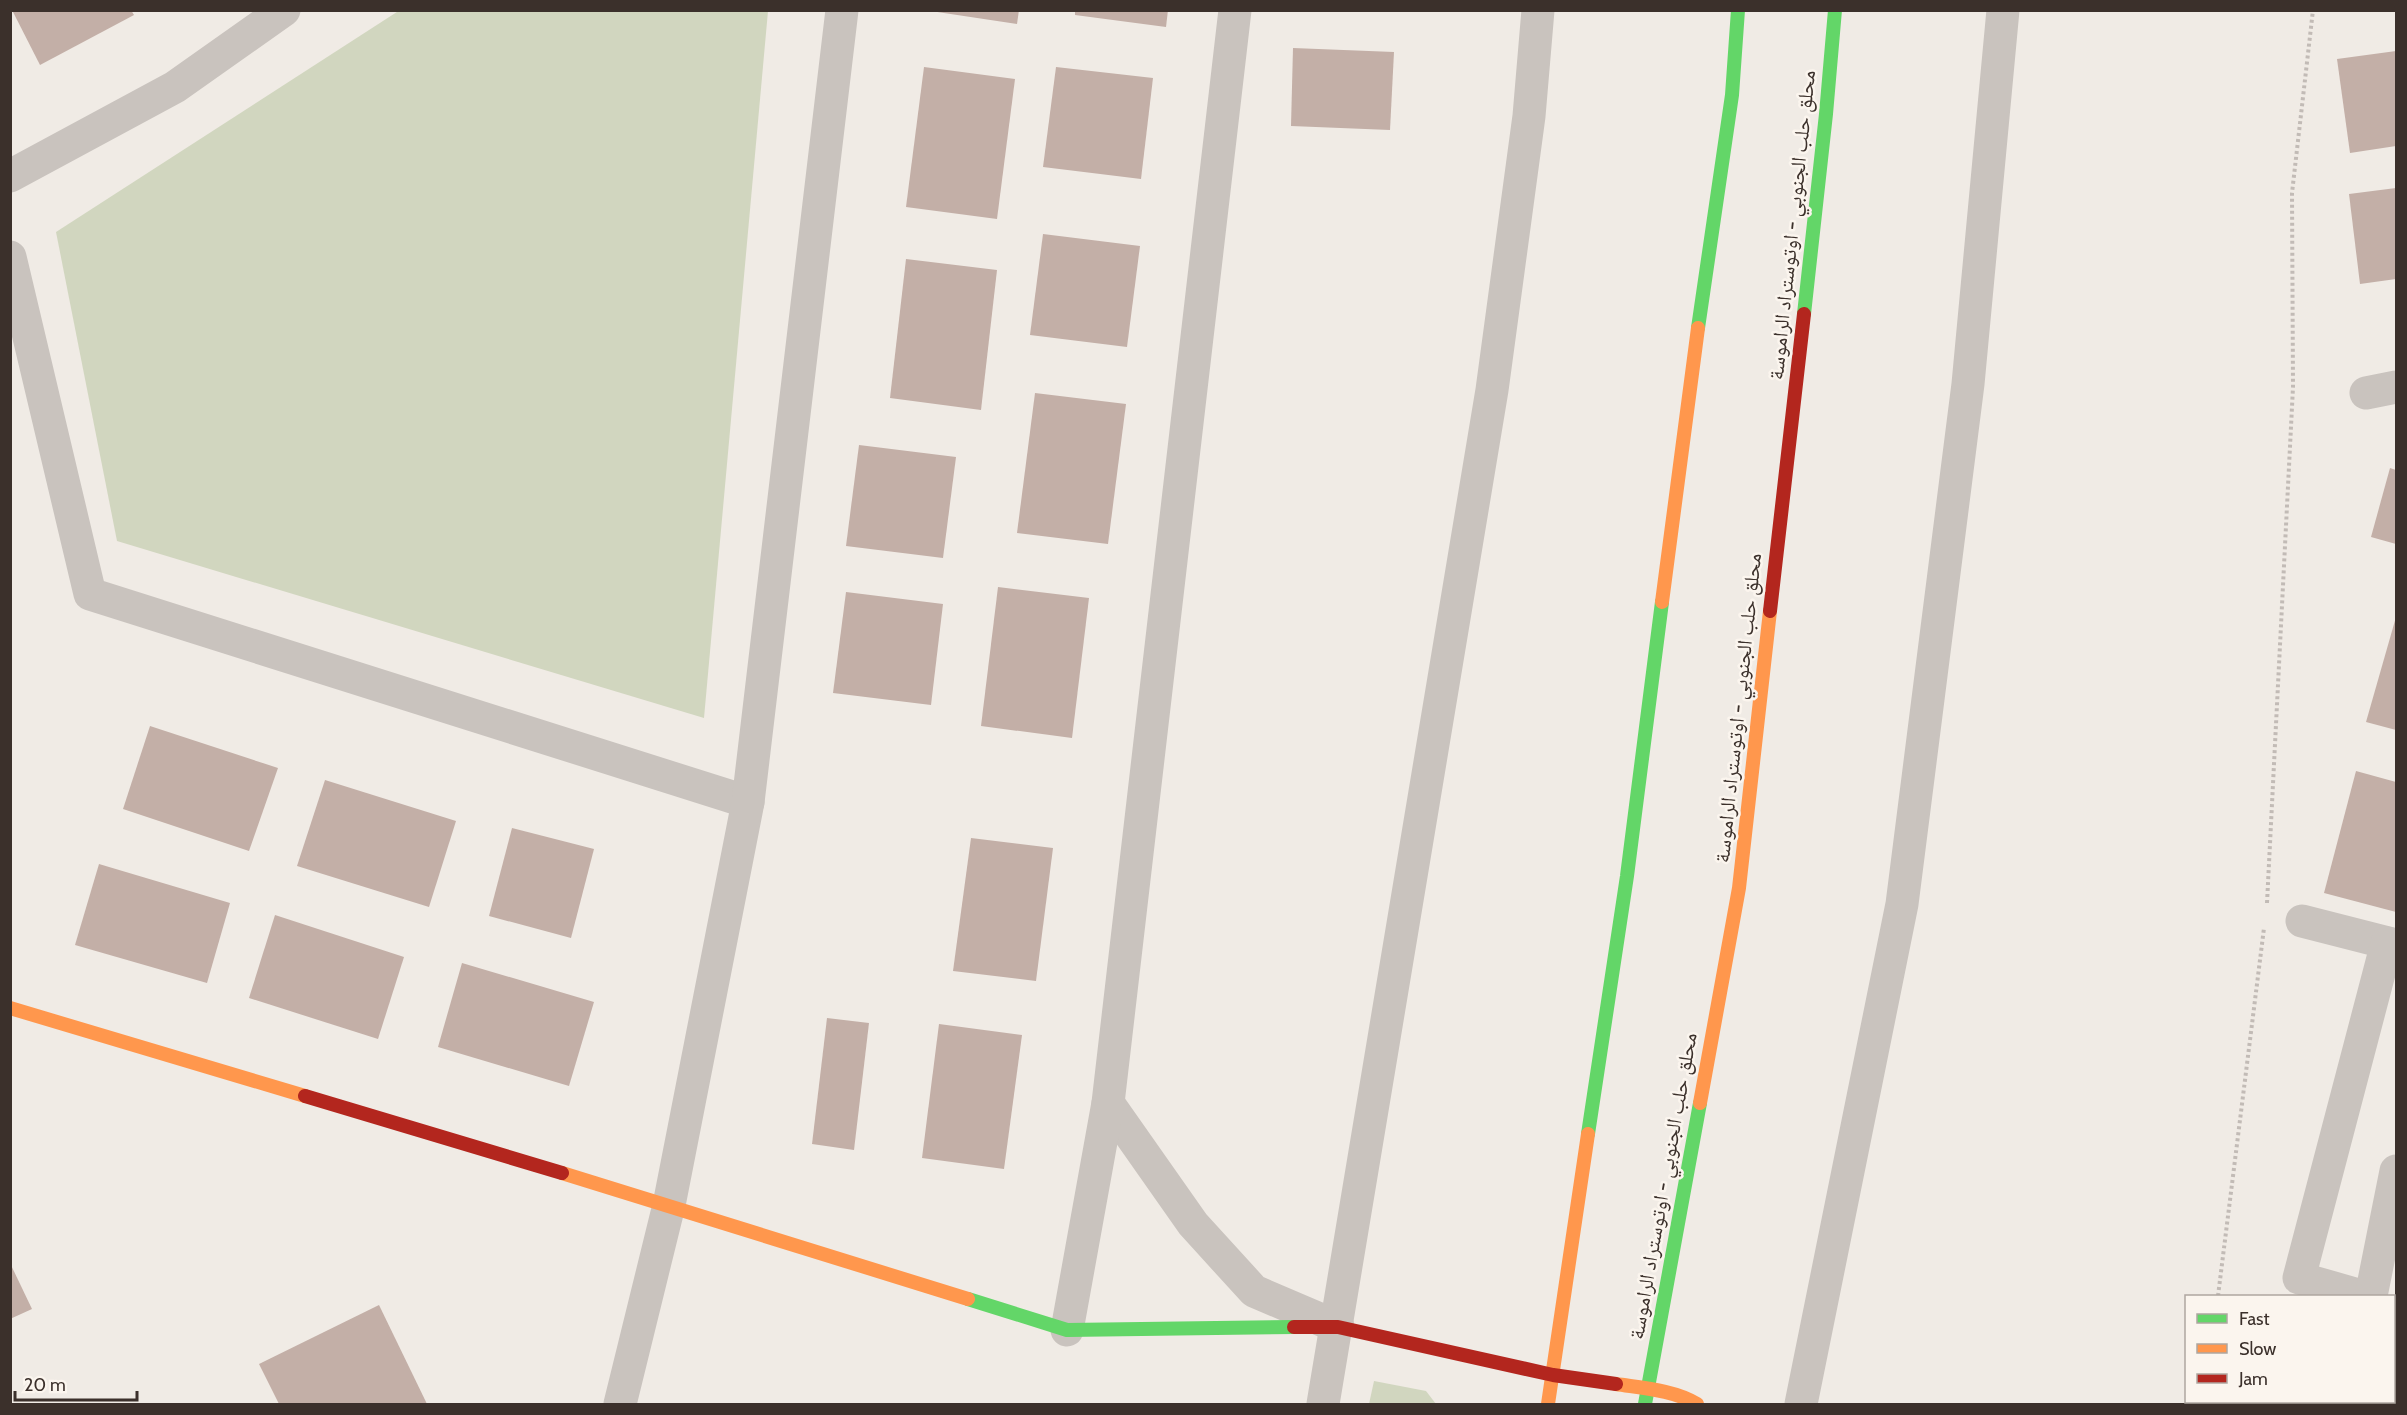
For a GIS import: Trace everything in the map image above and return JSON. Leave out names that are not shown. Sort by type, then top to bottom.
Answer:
[{"type":"main road","points":[[1548,1404],[1627,876],[1706,262],[1732,95],[1738,10]]},
{"type":"main road","name":"محلق حلب الجنوبي - اوتوستراد الراموسة","points":[[1645,1404],[1739,888],[1826,114],[1835,10]]},
{"type":"main road","points":[[10,1008],[669,1205],[1067,1330],[1338,1328],[1554,1375],[1648,1389],[1689,1399],[1697,1404]]},
{"type":"street","points":[[10,176],[175,87],[284,10]]},
{"type":"street","points":[[620,1404],[669,1205],[748,802],[842,10]]},
{"type":"street","points":[[1067,1330],[1108,1103],[1235,10]]},
{"type":"street","points":[[1323,1404],[1338,1328],[1492,390],[1529,116],[1538,10]]},
{"type":"street","points":[[1801,1404],[1902,904],[1968,384],[2003,10]]},
{"type":"street","points":[[10,257],[90,594],[748,802]]},
{"type":"street","points":[[2302,921],[2392,944],[2299,1278],[2358,1295]]},
{"type":"street","points":[[1108,1103],[1193,1224],[1254,1291],[1338,1328]]},
{"type":"street","points":[[2371,1295],[2397,1171]]},
{"type":"path","points":[[2266,914],[2293,387],[2292,193],[2313,10]]},
{"type":"path","points":[[2218,1295],[2264,926]]},
{"type":"green space","points":[[400,10],[768,11],[704,718],[117,541],[56,232]]},
{"type":"green space","points":[[1374,1381],[1426,1391],[1436,1404],[1369,1404]]},
{"type":"building","points":[[12,10],[131,10],[134,15],[40,65]]},
{"type":"building","points":[[924,10],[1019,10],[1017,24]]},
{"type":"building","points":[[1075,10],[1168,10],[1166,27],[1075,15]]},
{"type":"building","points":[[1293,48],[1394,52],[1390,130],[1291,126]]},
{"type":"building","points":[[2396,51],[2396,146],[2350,153],[2337,59]]},
{"type":"building","points":[[924,67],[1015,79],[997,219],[906,207]]},
{"type":"building","points":[[1056,67],[1153,78],[1141,179],[1043,167]]},
{"type":"building","points":[[2396,188],[2396,279],[2360,284],[2349,194]]},
{"type":"building","points":[[1043,234],[1140,246],[1127,347],[1030,335]]},
{"type":"building","points":[[906,259],[997,270],[981,410],[890,398]]},
{"type":"building","points":[[1035,393],[1126,404],[1108,544],[1017,533]]},
{"type":"building","points":[[859,445],[956,457],[943,558],[846,546]]},
{"type":"building","points":[[2390,468],[2396,470],[2396,544],[2371,537]]},
{"type":"building","points":[[998,587],[1089,598],[1072,738],[981,726]]},
{"type":"building","points":[[846,592],[943,604],[931,705],[833,693]]},
{"type":"building","points":[[2396,617],[2396,730],[2366,722]]},
{"type":"building","points":[[150,726],[278,768],[249,851],[123,809]]},
{"type":"building","points":[[2356,771],[2396,782],[2396,912],[2324,893]]},
{"type":"building","points":[[325,780],[456,821],[429,907],[297,866]]},
{"type":"building","points":[[512,828],[594,849],[571,938],[489,916]]},
{"type":"building","points":[[971,838],[1053,848],[1036,981],[953,971]]},
{"type":"building","points":[[99,864],[230,903],[207,983],[75,945]]},
{"type":"building","points":[[275,915],[404,957],[378,1039],[249,998]]},
{"type":"building","points":[[462,963],[594,1002],[569,1086],[438,1047]]},
{"type":"building","points":[[827,1018],[869,1023],[854,1150],[812,1144]]},
{"type":"building","points":[[939,1024],[1022,1035],[1004,1169],[922,1158]]},
{"type":"building","points":[[10,1263],[32,1309],[10,1319]]},
{"type":"building","points":[[379,1305],[427,1404],[279,1404],[259,1364]]},
{"type":"traffic: fast","points":[[1698,328],[1732,95],[1738,10]]},
{"type":"traffic: fast","points":[[1804,314],[1835,10]]},
{"type":"traffic: fast","points":[[1588,1134],[1627,876],[1662,602]]},
{"type":"traffic: fast","points":[[1645,1404],[1700,1103]]},
{"type":"traffic: fast","points":[[968,1299],[1067,1330],[1294,1327]]},
{"type":"traffic: slow","points":[[1662,602],[1698,328]]},
{"type":"traffic: slow","points":[[1700,1103],[1739,888],[1770,611]]},
{"type":"traffic: slow","points":[[10,1008],[305,1096]]},
{"type":"traffic: slow","points":[[1548,1404],[1588,1134]]},
{"type":"traffic: slow","points":[[562,1173],[968,1299]]},
{"type":"traffic: slow","points":[[1616,1384],[1668,1393],[1697,1404]]},
{"type":"traffic: jam","points":[[1770,611],[1804,314]]},
{"type":"traffic: jam","points":[[305,1096],[562,1173]]},
{"type":"traffic: jam","points":[[1294,1327],[1338,1327],[1553,1375],[1616,1384]]}]
